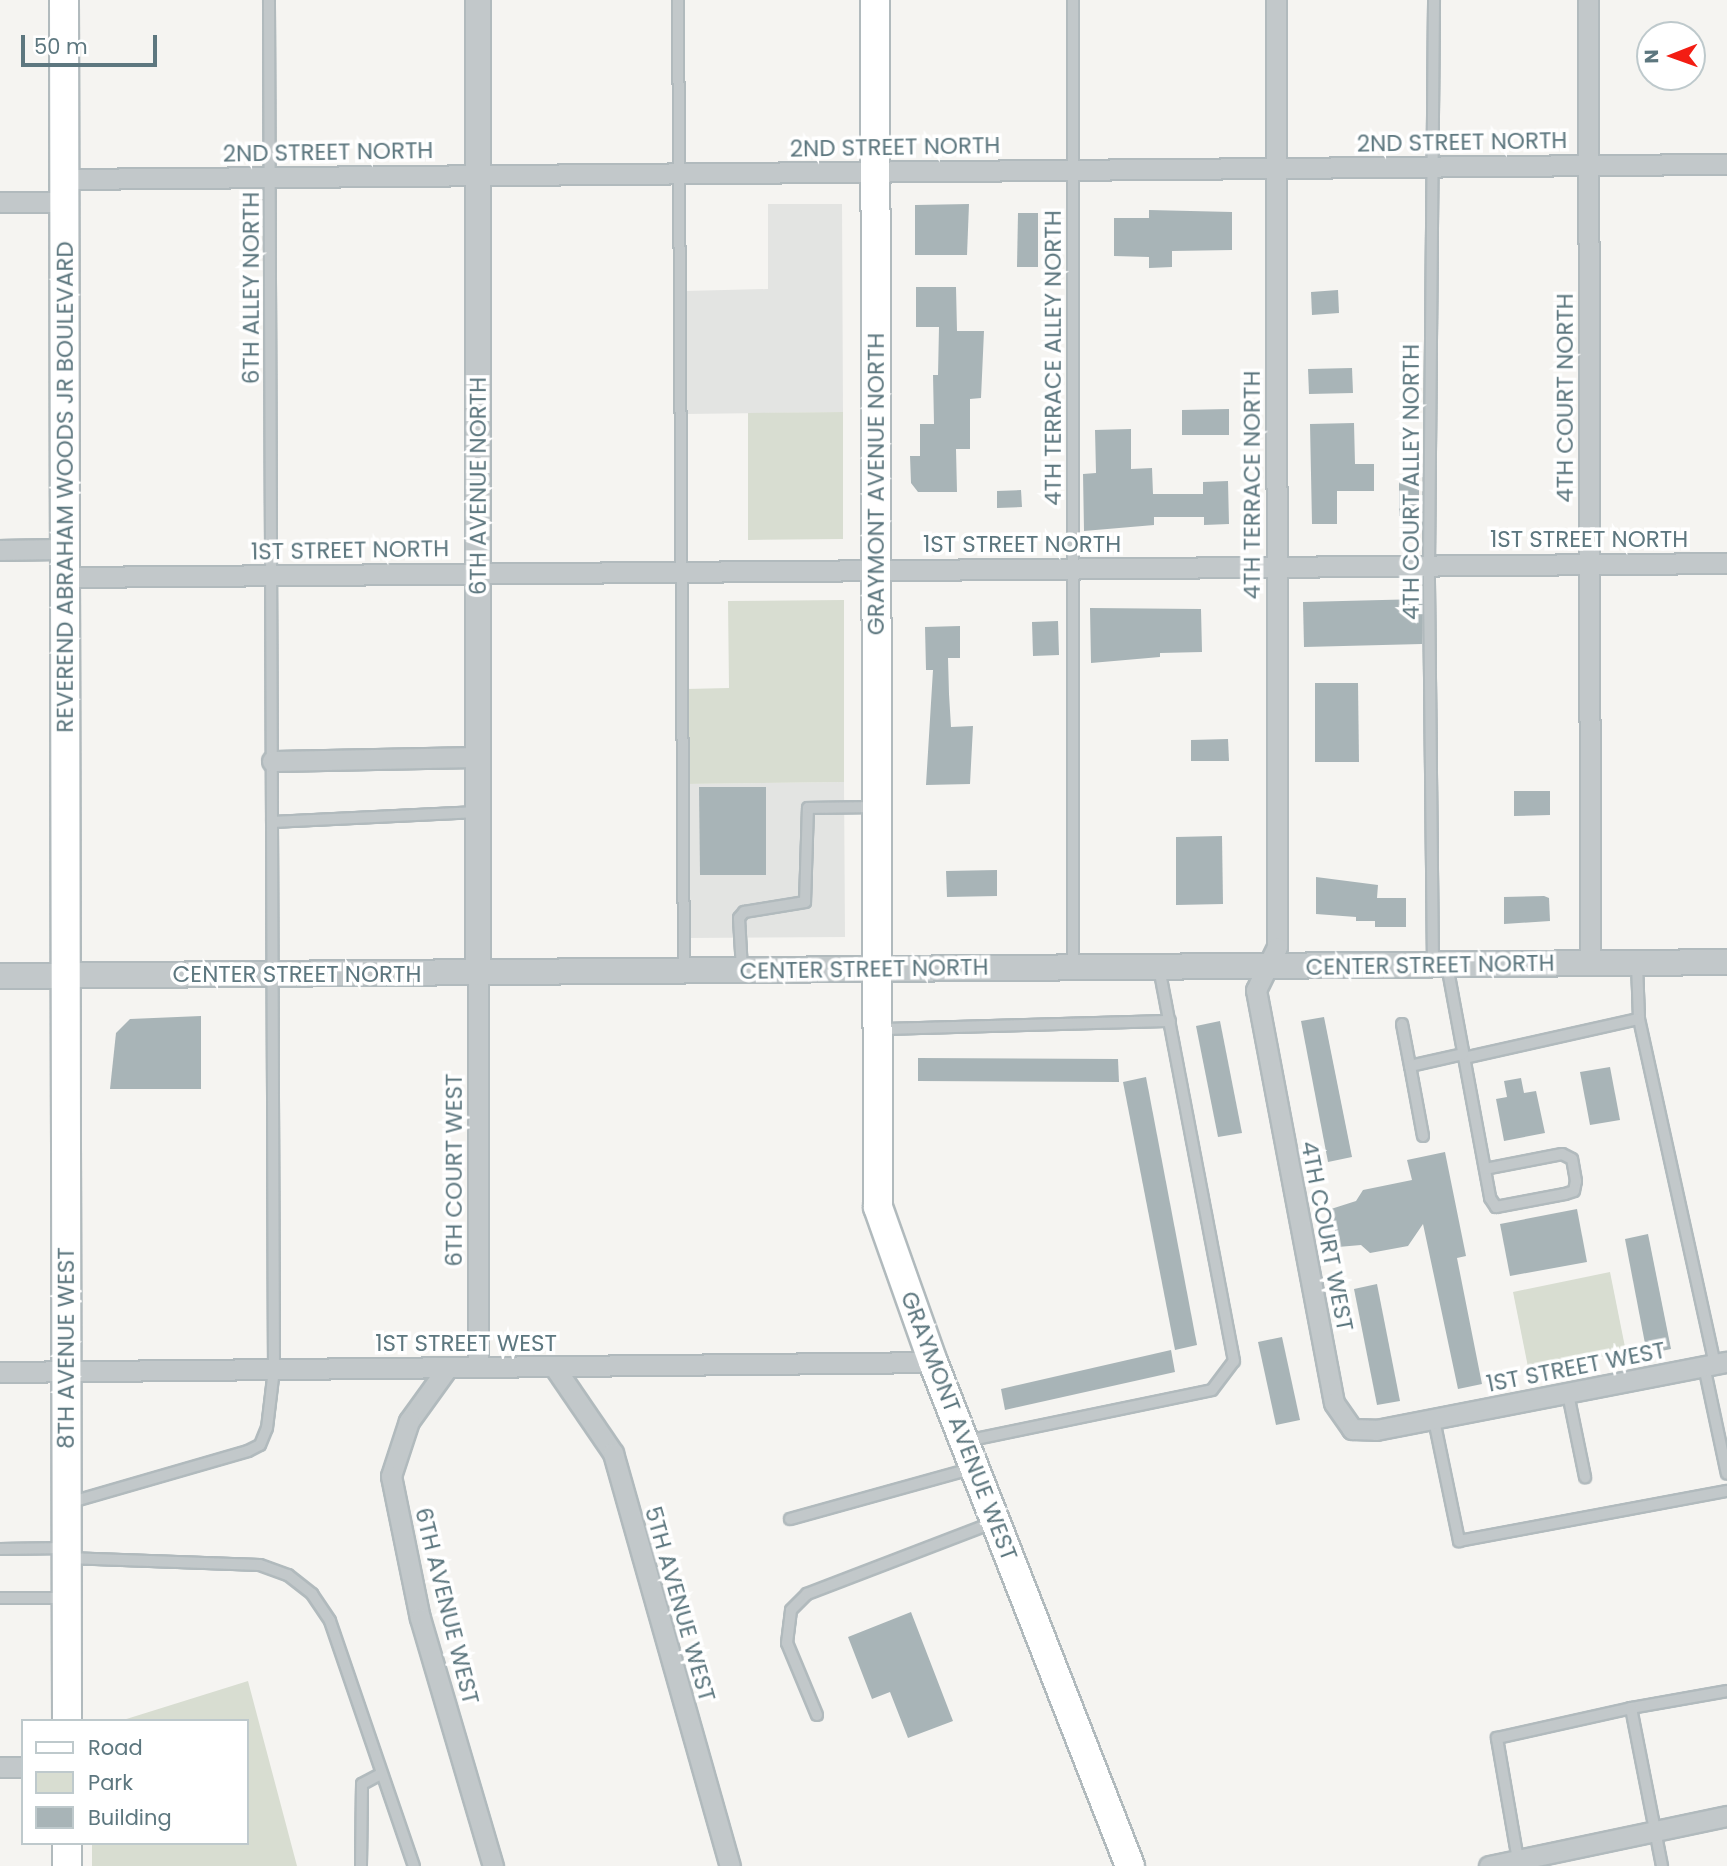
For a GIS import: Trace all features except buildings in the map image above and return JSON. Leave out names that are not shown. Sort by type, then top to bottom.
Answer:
[{"type":"main road","name":"REVEREND ABRAHAM WOODS JR BOULEVARD","points":[[64,0],[65,975]]},
{"type":"main road","name":"GRAYMONT AVENUE NORTH","points":[[875,0],[877,968]]},
{"type":"main road","name":"GRAYMONT AVENUE WEST","points":[[877,968],[878,1207],[933,1362],[1130,1866]]},
{"type":"main road","name":"8TH AVENUE WEST","points":[[65,975],[67,1719]]},
{"type":"main road","points":[[67,1845],[67,1866]]},
{"type":"street","name":"6TH AVENUE NORTH","points":[[478,0],[478,973]]},
{"type":"street","name":"4TH TERRACE NORTH","points":[[1264,967],[1276,947],[1276,0]]},
{"type":"street","name":"4TH COURT NORTH","points":[[1588,0],[1590,963]]},
{"type":"street","name":"2ND STREET NORTH","points":[[0,202],[64,191],[270,177],[1727,164]]},
{"type":"street","points":[[0,550],[65,549]]},
{"type":"street","name":"1ST STREET NORTH","points":[[65,577],[1727,563]]},
{"type":"street","points":[[272,761],[478,757]]},
{"type":"street","name":"CENTER STREET NORTH","points":[[0,976],[1727,962]]},
{"type":"street","name":"4TH COURT WEST","points":[[1264,967],[1256,990],[1334,1403],[1352,1429],[1376,1430],[1434,1420]]},
{"type":"street","name":"6TH COURT WEST","points":[[478,973],[478,1367]]},
{"type":"street","name":"1ST STREET WEST","points":[[0,1372],[933,1362]]},
{"type":"street","name":"1ST STREET WEST","points":[[1434,1420],[1716,1364]]},
{"type":"street","name":"6TH AVENUE WEST","points":[[448,1367],[409,1421],[391,1476],[420,1618],[493,1866]]},
{"type":"street","name":"5TH AVENUE WEST","points":[[555,1368],[613,1453],[730,1866]]},
{"type":"street","points":[[0,1767],[21,1767]]},
{"type":"street","points":[[1489,1866],[1519,1862],[1727,1816]]},
{"type":"lane","name":"6TH ALLEY NORTH","points":[[66,1503],[260,1445],[274,1369],[269,0]]},
{"type":"lane","points":[[678,0],[684,971]]},
{"type":"lane","name":"4TH TERRACE ALLEY NORTH","points":[[1073,0],[1073,967]]},
{"type":"lane","name":"4TH COURT ALLEY NORTH","points":[[1434,0],[1429,565],[1440,965],[1463,1056],[1485,1169],[1496,1207],[1566,1194],[1574,1191],[1576,1181],[1572,1158],[1562,1154],[1485,1169]]},
{"type":"lane","points":[[742,970],[739,918],[744,912],[805,902],[808,808],[876,807]]},
{"type":"lane","points":[[272,822],[478,812]]},
{"type":"lane","points":[[1637,963],[1639,1019],[1716,1364],[1727,1474]]},
{"type":"lane","points":[[964,1442],[1212,1390],[1234,1361],[1159,967]]},
{"type":"lane","points":[[1410,1066],[1639,1019]]},
{"type":"lane","points":[[877,1029],[1170,1021]]},
{"type":"lane","points":[[1402,1024],[1423,1136]]},
{"type":"lane","points":[[1568,1394],[1585,1476]]},
{"type":"lane","points":[[1434,1420],[1459,1541],[1727,1491]]},
{"type":"lane","points":[[790,1519],[974,1468]]},
{"type":"lane","points":[[817,1715],[787,1643],[791,1610],[807,1594],[996,1522]]},
{"type":"lane","points":[[0,1549],[260,1565],[288,1575],[312,1594],[330,1620],[414,1866]]},
{"type":"lane","points":[[0,1598],[67,1598]]},
{"type":"lane","points":[[1519,1862],[1497,1738],[1727,1690]]},
{"type":"lane","points":[[1631,1708],[1662,1866]]},
{"type":"lane","points":[[362,1866],[362,1784],[381,1774]]},
{"type":"shaded area","points":[[768,204],[842,204],[843,412],[686,414],[685,291],[768,289]]},
{"type":"shaded area","points":[[844,782],[845,937],[686,938],[686,784]]},
{"type":"green space","points":[[843,412],[843,539],[748,540],[748,413]]},
{"type":"green space","points":[[844,600],[844,782],[686,784],[686,689],[729,688],[728,601]]},
{"type":"green space","points":[[1610,1272],[1626,1352],[1529,1372],[1513,1292]]},
{"type":"green space","points":[[248,1681],[297,1866],[92,1866],[92,1845],[248,1845],[248,1719],[126,1719]]}]
